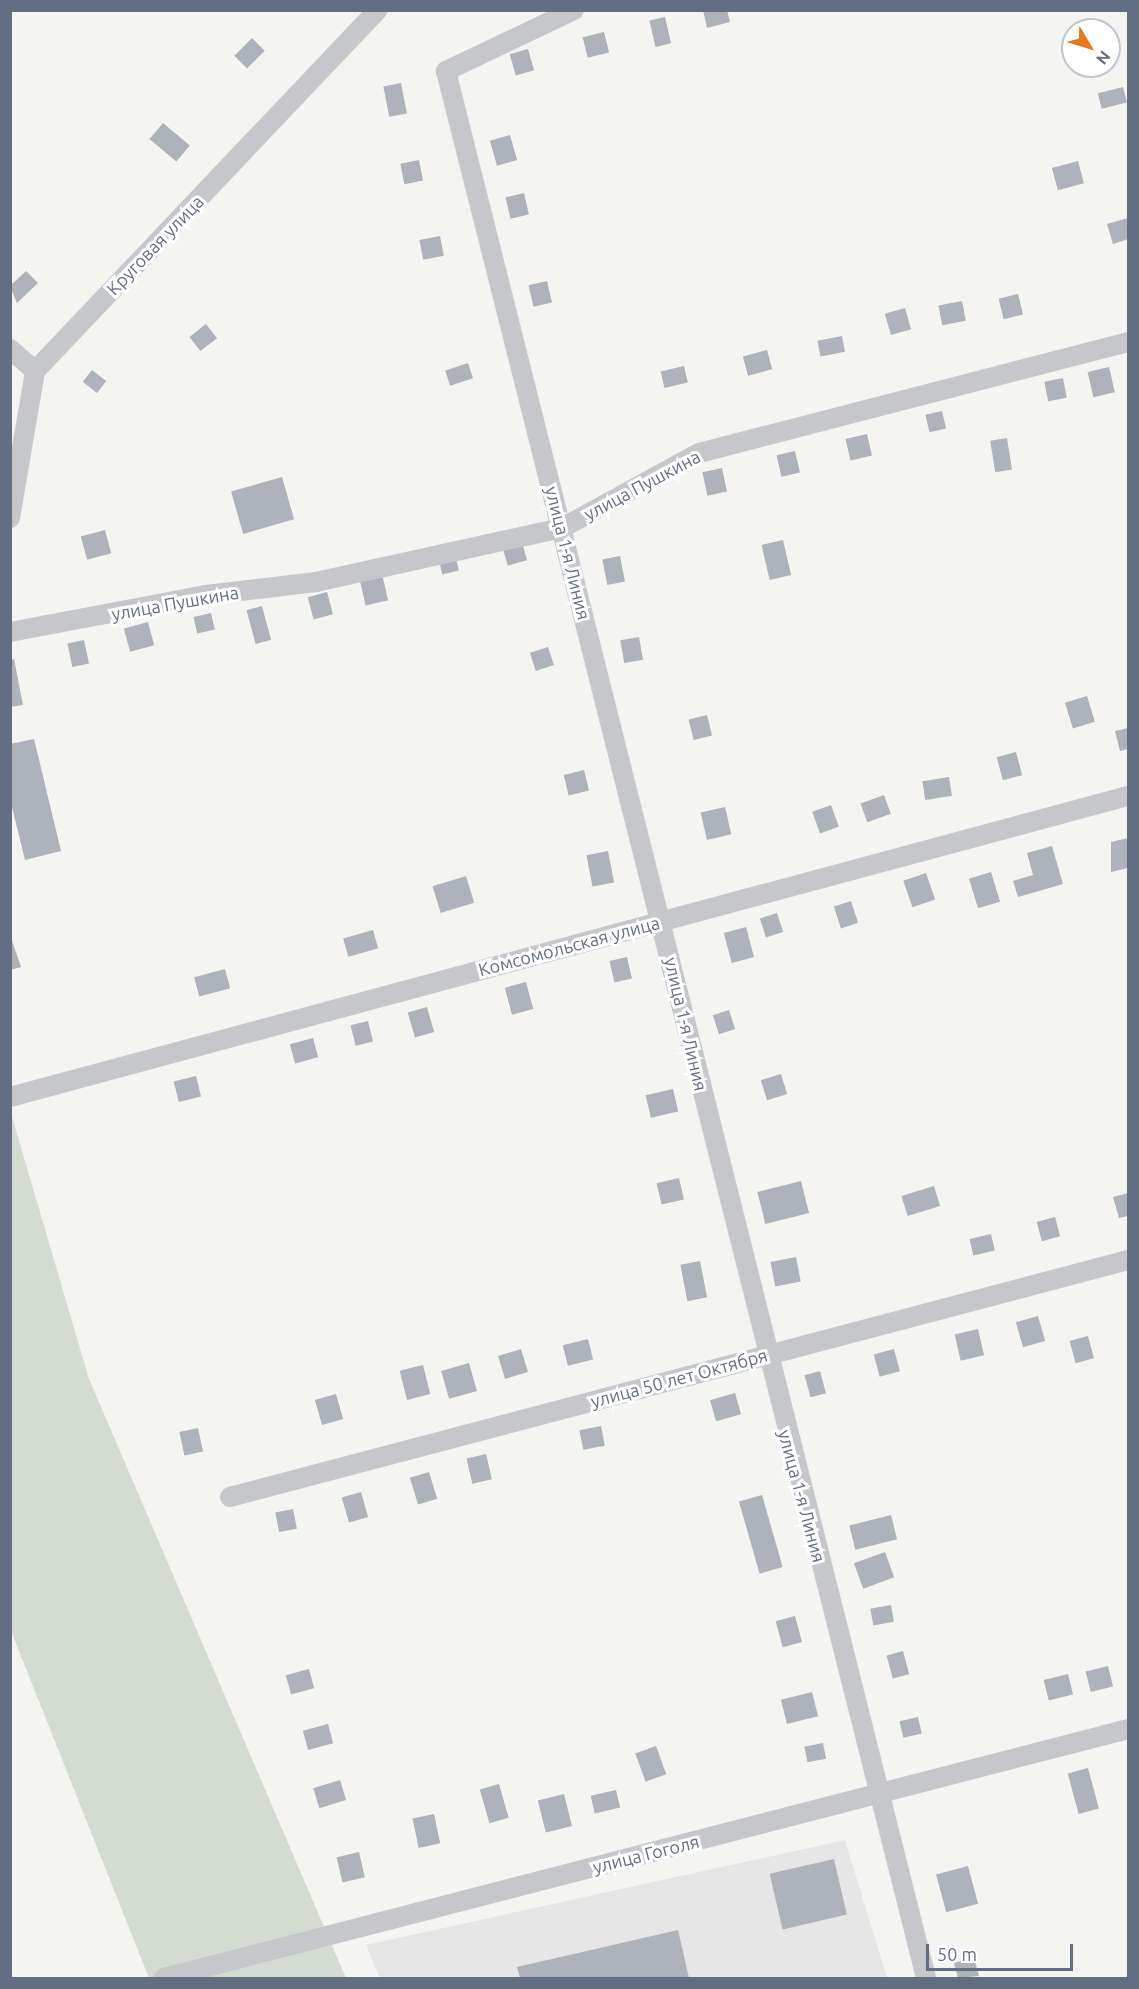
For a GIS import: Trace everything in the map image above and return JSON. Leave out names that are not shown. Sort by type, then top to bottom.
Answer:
[{"type":"street","name":"Круговая улица","points":[[35,371],[378,10]]},
{"type":"street","name":"улица 1-я Линия","points":[[574,10],[446,70],[661,922],[765,1356],[926,1978]]},
{"type":"street","name":"улица Пушкина","points":[[10,632],[206,595],[316,582],[562,528],[699,453],[1128,342]]},
{"type":"street","points":[[10,349],[35,371],[10,518]]},
{"type":"street","name":"Комсомольская улица","points":[[10,1097],[1128,796]]},
{"type":"street","name":"улица 50 лет Октября","points":[[230,1497],[1128,1260]]},
{"type":"street","name":"улица Гоголя","points":[[164,1978],[1128,1729]]},
{"type":"shaded area","points":[[10,1110],[89,1379],[346,1978],[149,1978],[11,1631]]},
{"type":"shaded area","points":[[845,1840],[887,1978],[380,1978],[366,1945]]},
{"type":"building","points":[[703,10],[727,10],[730,22],[707,28]]},
{"type":"building","points":[[665,17],[671,43],[655,47],[649,21]]},
{"type":"building","points":[[604,32],[609,52],[588,58],[583,37]]},
{"type":"building","points":[[252,38],[265,51],[247,68],[234,56]]},
{"type":"building","points":[[528,49],[534,70],[516,75],[510,54]]},
{"type":"building","points":[[401,83],[407,113],[389,117],[383,86]]},
{"type":"building","points":[[1123,87],[1127,103],[1102,109],[1098,93]]},
{"type":"building","points":[[163,123],[190,145],[176,162],[150,139]]},
{"type":"building","points":[[510,135],[517,160],[497,166],[490,141]]},
{"type":"building","points":[[419,160],[423,181],[404,184],[400,164]]},
{"type":"building","points":[[1078,161],[1084,183],[1058,190],[1052,168]]},
{"type":"building","points":[[524,193],[529,214],[510,219],[505,197]]},
{"type":"building","points":[[1128,218],[1128,239],[1113,244],[1107,224]]},
{"type":"building","points":[[440,236],[444,256],[423,260],[419,240]]},
{"type":"building","points":[[26,271],[38,283],[17,303],[10,286]]},
{"type":"building","points":[[547,281],[552,302],[533,307],[528,285]]},
{"type":"building","points":[[1018,294],[1023,314],[1004,319],[999,299]]},
{"type":"building","points":[[962,301],[966,321],[942,325],[938,306]]},
{"type":"building","points":[[905,308],[911,329],[891,335],[885,314]]},
{"type":"building","points":[[206,324],[217,338],[201,351],[189,337]]},
{"type":"building","points":[[842,336],[845,352],[821,356],[817,341]]},
{"type":"building","points":[[767,350],[772,369],[748,376],[743,356]]},
{"type":"building","points":[[468,363],[473,378],[450,386],[445,370]]},
{"type":"building","points":[[684,366],[688,383],[664,388],[661,371]]},
{"type":"building","points":[[1109,367],[1115,392],[1093,397],[1088,372]]},
{"type":"building","points":[[92,370],[106,381],[97,393],[83,382]]},
{"type":"building","points":[[1063,378],[1067,398],[1048,401],[1044,382]]},
{"type":"building","points":[[942,411],[946,429],[929,432],[925,415]]},
{"type":"building","points":[[867,434],[872,455],[851,460],[846,439]]},
{"type":"building","points":[[1007,438],[1012,470],[995,472],[990,441]]},
{"type":"building","points":[[795,451],[800,472],[781,477],[776,455]]},
{"type":"building","points":[[722,468],[727,491],[707,496],[702,472]]},
{"type":"building","points":[[282,477],[294,519],[243,534],[231,492]]},
{"type":"building","points":[[105,530],[111,553],[87,560],[81,536]]},
{"type":"building","points":[[521,539],[527,560],[508,566],[502,545]]},
{"type":"building","points":[[783,540],[791,575],[770,580],[762,545]]},
{"type":"building","points":[[455,554],[459,571],[442,574],[438,558]]},
{"type":"building","points":[[620,556],[625,582],[607,585],[602,559]]},
{"type":"building","points":[[382,574],[388,600],[366,605],[360,579]]},
{"type":"building","points":[[327,592],[333,614],[314,619],[308,597]]},
{"type":"building","points":[[262,606],[271,640],[256,644],[247,610]]},
{"type":"building","points":[[211,613],[215,630],[197,634],[193,617]]},
{"type":"building","points":[[148,622],[154,645],[130,652],[124,628]]},
{"type":"building","points":[[639,637],[643,660],[624,663],[620,640]]},
{"type":"building","points":[[84,640],[89,663],[72,667],[67,644]]},
{"type":"building","points":[[548,647],[554,665],[536,671],[530,653]]},
{"type":"building","points":[[14,659],[23,705],[10,707],[10,660]]},
{"type":"building","points":[[1087,696],[1095,722],[1073,729],[1065,703]]},
{"type":"building","points":[[707,715],[712,735],[694,740],[689,720]]},
{"type":"building","points":[[1128,728],[1128,749],[1120,751],[1115,731]]},
{"type":"building","points":[[34,739],[61,851],[25,860],[10,799],[10,744]]},
{"type":"building","points":[[1016,752],[1022,775],[1003,780],[997,757]]},
{"type":"building","points":[[584,770],[589,790],[569,795],[564,775]]},
{"type":"building","points":[[949,777],[952,796],[925,800],[922,781]]},
{"type":"building","points":[[884,795],[891,814],[867,822],[861,804]]},
{"type":"building","points":[[831,805],[839,827],[820,833],[812,812]]},
{"type":"building","points":[[725,807],[731,834],[707,840],[701,813]]},
{"type":"building","points":[[1128,838],[1128,868],[1111,872],[1111,842]]},
{"type":"building","points":[[1052,846],[1063,884],[1018,897],[1013,881],[1033,875],[1027,853]]},
{"type":"building","points":[[608,851],[614,882],[593,887],[586,855]]},
{"type":"building","points":[[991,872],[1000,902],[978,908],[969,879]]},
{"type":"building","points":[[926,873],[935,899],[912,907],[903,881]]},
{"type":"building","points":[[466,876],[474,903],[441,913],[433,886]]},
{"type":"building","points":[[851,901],[858,923],[841,928],[834,907]]},
{"type":"building","points":[[777,913],[783,932],[766,938],[760,919]]},
{"type":"building","points":[[746,927],[754,957],[732,963],[724,933]]},
{"type":"building","points":[[373,930],[378,948],[348,957],[343,939]]},
{"type":"building","points":[[10,935],[21,967],[10,970]]},
{"type":"building","points":[[627,957],[632,978],[614,982],[609,961]]},
{"type":"building","points":[[225,969],[230,988],[199,997],[194,977]]},
{"type":"building","points":[[526,982],[533,1009],[512,1015],[505,988]]},
{"type":"building","points":[[427,1007],[434,1032],[415,1038],[408,1013]]},
{"type":"building","points":[[729,1010],[735,1029],[719,1034],[713,1015]]},
{"type":"building","points":[[368,1021],[373,1041],[356,1046],[351,1025]]},
{"type":"building","points":[[313,1038],[318,1057],[295,1064],[290,1044]]},
{"type":"building","points":[[781,1074],[787,1094],[767,1100],[761,1080]]},
{"type":"building","points":[[196,1076],[201,1096],[179,1102],[174,1082]]},
{"type":"building","points":[[673,1089],[678,1111],[651,1118],[646,1095]]},
{"type":"building","points":[[679,1178],[684,1199],[662,1205],[657,1183]]},
{"type":"building","points":[[801,1181],[809,1213],[765,1224],[757,1192]]},
{"type":"building","points":[[934,1186],[940,1206],[908,1216],[901,1196]]},
{"type":"building","points":[[1128,1193],[1128,1216],[1119,1218],[1113,1197]]},
{"type":"building","points":[[1055,1217],[1060,1236],[1042,1241],[1037,1222]]},
{"type":"building","points":[[991,1234],[995,1251],[973,1256],[970,1239]]},
{"type":"building","points":[[796,1257],[801,1282],[775,1287],[770,1262]]},
{"type":"building","points":[[700,1261],[707,1297],[687,1301],[680,1265]]},
{"type":"building","points":[[1038,1316],[1045,1341],[1023,1347],[1016,1322]]},
{"type":"building","points":[[978,1329],[984,1355],[961,1361],[955,1334]]},
{"type":"building","points":[[1088,1336],[1094,1358],[1076,1363],[1070,1341]]},
{"type":"building","points":[[588,1339],[593,1359],[568,1366],[563,1345]]},
{"type":"building","points":[[521,1349],[528,1372],[505,1379],[498,1356]]},
{"type":"building","points":[[894,1349],[900,1371],[880,1377],[874,1354]]},
{"type":"building","points":[[469,1363],[477,1391],[449,1399],[441,1371]]},
{"type":"building","points":[[423,1365],[430,1394],[407,1400],[400,1371]]},
{"type":"building","points":[[820,1371],[826,1393],[810,1397],[805,1375]]},
{"type":"building","points":[[735,1393],[741,1414],[716,1421],[710,1400]]},
{"type":"building","points":[[336,1394],[343,1419],[322,1425],[315,1400]]},
{"type":"building","points":[[601,1426],[605,1446],[583,1450],[579,1430]]},
{"type":"building","points":[[198,1428],[203,1451],[184,1455],[179,1432]]},
{"type":"building","points":[[486,1454],[492,1479],[472,1484],[467,1458]]},
{"type":"building","points":[[429,1472],[437,1499],[418,1505],[410,1478]]},
{"type":"building","points":[[361,1492],[368,1517],[349,1523],[342,1498]]},
{"type":"building","points":[[762,1495],[783,1567],[760,1574],[739,1502]]},
{"type":"building","points":[[293,1509],[297,1529],[279,1532],[275,1512]]},
{"type":"building","points":[[891,1515],[897,1539],[855,1550],[849,1525]]},
{"type":"building","points":[[885,1552],[894,1577],[863,1589],[854,1563]]},
{"type":"building","points":[[891,1605],[894,1622],[873,1625],[870,1609]]},
{"type":"building","points":[[795,1616],[802,1642],[783,1647],[776,1621]]},
{"type":"building","points":[[903,1651],[909,1674],[893,1679],[887,1655]]},
{"type":"building","points":[[1108,1666],[1113,1686],[1091,1692],[1086,1672]]},
{"type":"building","points":[[309,1669],[314,1688],[291,1695],[286,1675]]},
{"type":"building","points":[[1068,1674],[1073,1694],[1049,1700],[1044,1680]]},
{"type":"building","points":[[812,1692],[818,1716],[787,1724],[781,1700]]},
{"type":"building","points":[[918,1717],[922,1734],[903,1738],[899,1721]]},
{"type":"building","points":[[328,1724],[333,1743],[308,1750],[303,1731]]},
{"type":"building","points":[[823,1743],[826,1759],[807,1762],[804,1747]]},
{"type":"building","points":[[656,1746],[666,1774],[646,1782],[635,1754]]},
{"type":"building","points":[[1088,1768],[1099,1809],[1079,1814],[1068,1773]]},
{"type":"building","points":[[340,1780],[346,1800],[319,1808],[313,1788]]},
{"type":"building","points":[[499,1784],[509,1818],[489,1823],[480,1790]]},
{"type":"building","points":[[616,1790],[620,1808],[595,1813],[591,1796]]},
{"type":"building","points":[[564,1794],[572,1826],[546,1833],[538,1801]]},
{"type":"building","points":[[434,1814],[440,1843],[419,1848],[412,1819]]},
{"type":"building","points":[[359,1852],[365,1877],[342,1883],[337,1857]]},
{"type":"building","points":[[834,1859],[847,1915],[783,1929],[770,1874]]},
{"type":"building","points":[[968,1866],[978,1904],[946,1912],[936,1875]]},
{"type":"building","points":[[678,1930],[689,1978],[520,1978],[517,1967]]},
{"type":"building","points":[[974,1958],[979,1976],[958,1978],[954,1963]]}]
